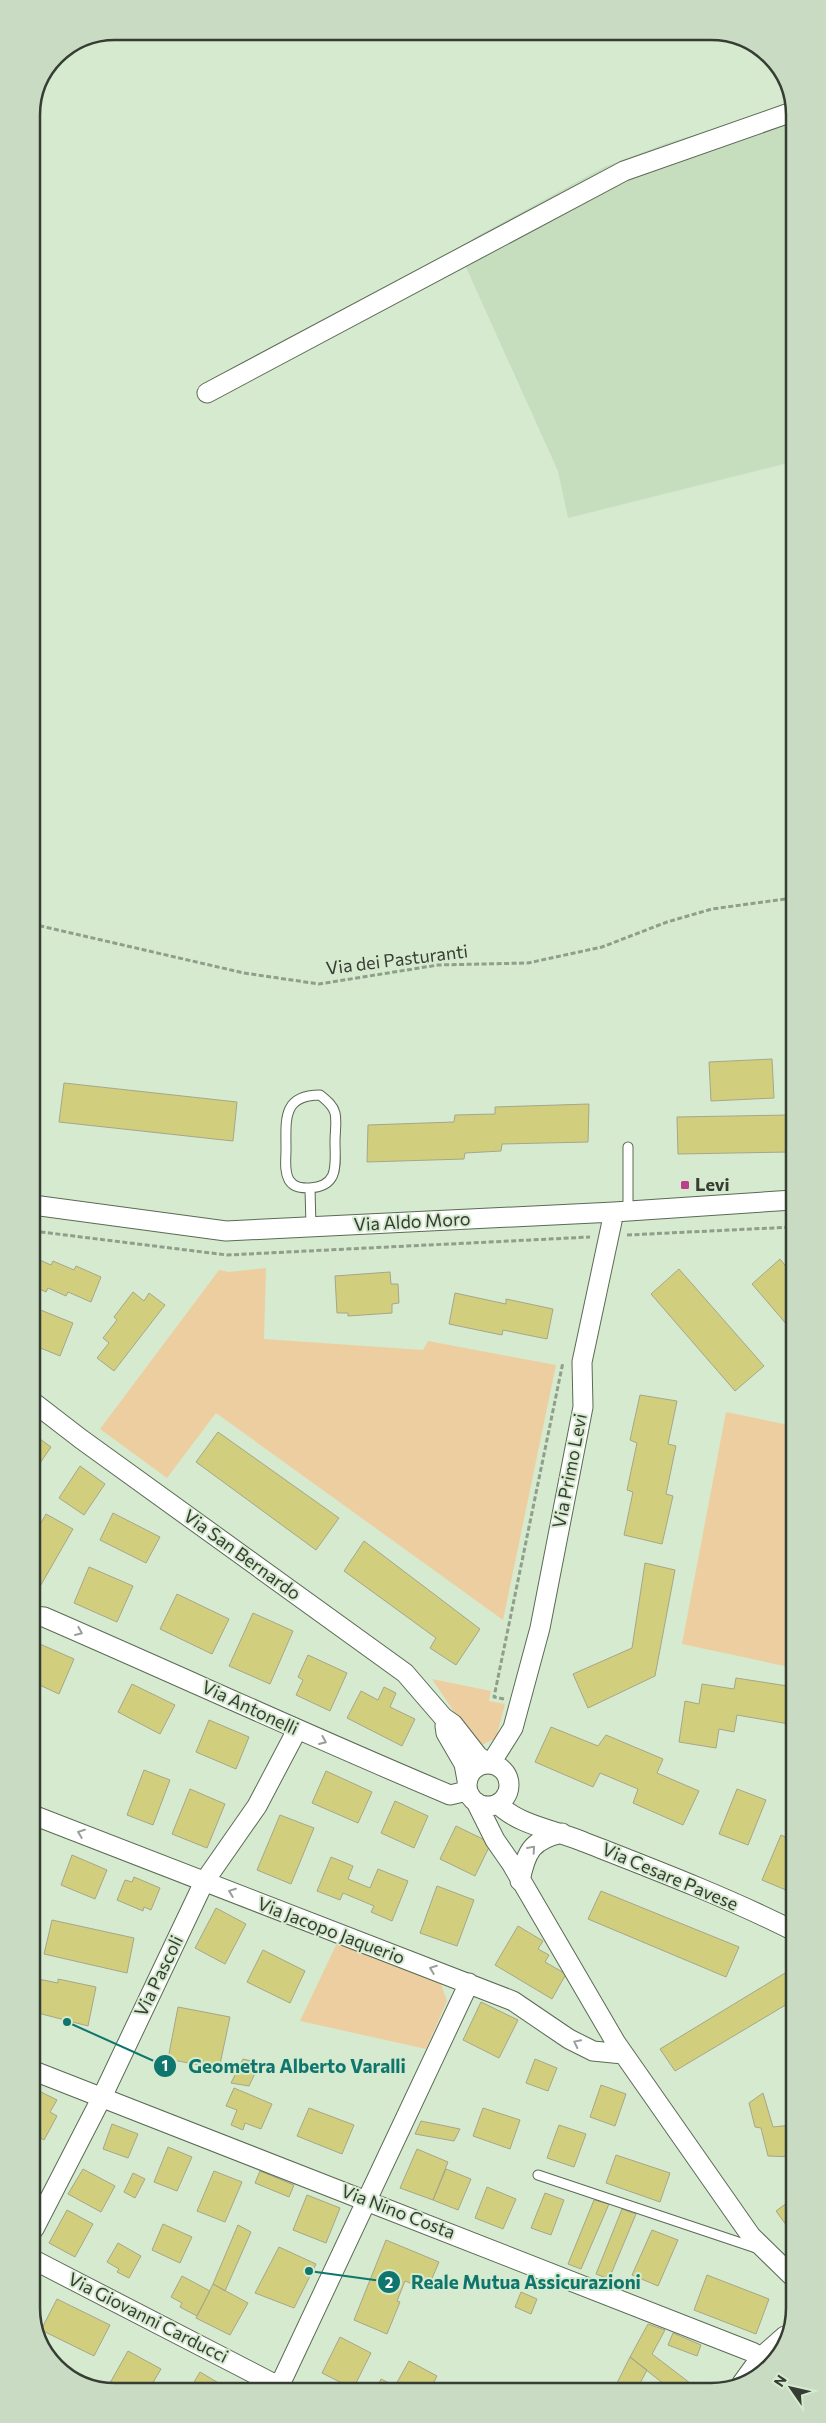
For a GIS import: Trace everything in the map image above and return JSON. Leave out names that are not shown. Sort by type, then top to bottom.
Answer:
[{"type":"street","points":[[207,393],[624,171],[786,114]]},
{"type":"street","name":"Via Aldo Moro","points":[[40,1206],[226,1231],[621,1211],[786,1200]]},
{"type":"street","name":"Via Primo Levi","points":[[489,1763],[513,1728],[540,1628],[583,1407],[582,1362],[621,1211]]},
{"type":"street","name":"Via San Bernardo","points":[[40,1407],[405,1673],[443,1717],[453,1724],[478,1756],[489,1763]]},
{"type":"street","name":"Via Antonelli","points":[[40,1617],[450,1795],[470,1791]]},
{"type":"street","name":"Via San Bernardo","points":[[443,1717],[446,1733],[464,1764],[470,1791],[495,1840],[511,1863]]},
{"type":"street","name":"Via Primo Levi","points":[[502,1795],[515,1740],[513,1728]]},
{"type":"street","name":"Via Pascoli","points":[[40,2217],[102,2097],[204,1882],[257,1806],[297,1730]]},
{"type":"street","points":[[502,1795],[482,1806],[470,1791],[477,1766],[489,1763],[504,1770],[502,1795],[511,1863],[623,2054],[751,2236],[786,2270]]},
{"type":"street","name":"Via Cesare Pavese","points":[[502,1795],[505,1811],[533,1825],[562,1833],[785,1920]]},
{"type":"street","name":"Via Jacopo Jaquerio","points":[[40,1818],[513,2001],[569,2039],[593,2051],[623,2054]]},
{"type":"street","points":[[520,1881],[524,1860],[532,1846],[546,1837],[562,1833]]},
{"type":"street","points":[[284,2383],[366,2199],[469,1983]]},
{"type":"street","name":"Via Nino Costa","points":[[40,2072],[366,2199],[761,2357]]},
{"type":"street","name":"Via Giovanni Carducci","points":[[40,2263],[270,2383]]},
{"type":"street","points":[[750,2371],[761,2357],[777,2343]]},
{"type":"lane","points":[[306,1095],[320,1095],[330,1104],[335,1112],[335,1170],[330,1180],[322,1187],[310,1188],[299,1188],[290,1181],[286,1169],[286,1117],[293,1103],[306,1095]]},
{"type":"lane","points":[[621,1211],[628,1147]]},
{"type":"lane","points":[[310,1188],[311,1227]]},
{"type":"lane","points":[[538,2175],[766,2251]]},
{"type":"path","name":"Via dei Pasturanti","points":[[40,926],[244,973],[319,984],[438,966],[528,963],[602,947],[667,922],[712,909],[786,899]]},
{"type":"path","points":[[587,1243],[588,1237]]},
{"type":"path","points":[[520,1704],[494,1697],[564,1356]]},
{"type":"shaded area","points":[[785,108],[786,464],[568,518],[558,471],[460,254],[474,238],[604,167],[667,143]]},
{"type":"shaded area","points":[[266,1268],[264,1339],[423,1350],[428,1341],[556,1365],[503,1620],[216,1413],[167,1478],[100,1429],[219,1270],[229,1272]]},
{"type":"shaded area","points":[[726,1412],[786,1424],[786,1666],[682,1644]]},
{"type":"shaded area","points":[[432,1679],[491,1691],[489,1701],[505,1704],[496,1738],[482,1745],[476,1744]]},
{"type":"shaded area","points":[[337,1943],[441,1984],[447,2001],[426,2049],[300,2021]]},
{"type":"building","points":[[772,1059],[774,1098],[711,1101],[709,1062]]},
{"type":"building","points":[[64,1083],[237,1102],[233,1141],[59,1122]]},
{"type":"building","points":[[589,1104],[588,1142],[502,1144],[501,1151],[465,1153],[464,1159],[367,1162],[368,1125],[454,1122],[455,1115],[495,1114],[495,1107]]},
{"type":"building","points":[[786,1115],[786,1152],[678,1154],[677,1117]]},
{"type":"building","points":[[780,1259],[786,1266],[786,1324],[752,1284]]},
{"type":"building","points":[[40,1260],[51,1265],[53,1261],[74,1270],[76,1266],[101,1277],[91,1302],[68,1292],[66,1296],[48,1288],[46,1292],[40,1289]]},
{"type":"building","points":[[679,1269],[764,1366],[735,1391],[651,1294]]},
{"type":"building","points":[[390,1272],[391,1284],[398,1284],[399,1303],[392,1304],[392,1313],[348,1316],[348,1313],[337,1313],[335,1276]]},
{"type":"building","points":[[133,1292],[144,1301],[149,1293],[165,1305],[114,1371],[97,1358],[109,1343],[103,1338],[117,1320],[114,1317]]},
{"type":"building","points":[[455,1293],[506,1304],[506,1299],[553,1309],[547,1339],[503,1330],[502,1335],[449,1324]]},
{"type":"building","points":[[40,1310],[73,1323],[60,1356],[40,1348]]},
{"type":"building","points":[[640,1395],[677,1401],[668,1444],[676,1446],[666,1494],[673,1496],[662,1544],[624,1535],[633,1492],[627,1490],[637,1443],[630,1440]]},
{"type":"building","points":[[218,1432],[339,1518],[316,1550],[196,1462]]},
{"type":"building","points":[[40,1439],[51,1447],[40,1463]]},
{"type":"building","points":[[80,1466],[105,1484],[84,1515],[59,1498]]},
{"type":"building","points":[[113,1513],[160,1537],[146,1563],[100,1540]]},
{"type":"building","points":[[46,1514],[73,1529],[40,1587],[40,1525]]},
{"type":"building","points":[[364,1541],[480,1629],[456,1665],[430,1648],[436,1638],[344,1571]]},
{"type":"building","points":[[645,1563],[675,1570],[655,1676],[588,1708],[573,1674],[632,1648]]},
{"type":"building","points":[[89,1567],[133,1586],[117,1622],[74,1603]]},
{"type":"building","points":[[177,1594],[229,1619],[212,1654],[160,1629]]},
{"type":"building","points":[[253,1613],[293,1631],[270,1684],[229,1666]]},
{"type":"building","points":[[40,1644],[74,1659],[59,1694],[40,1685]]},
{"type":"building","points":[[308,1655],[347,1673],[330,1711],[296,1695],[303,1680],[298,1677]]},
{"type":"building","points":[[736,1678],[786,1686],[786,1723],[737,1715],[734,1732],[719,1729],[716,1748],[679,1742],[685,1701],[699,1704],[702,1684],[734,1689]]},
{"type":"building","points":[[132,1684],[175,1705],[160,1734],[118,1712]]},
{"type":"building","points":[[384,1687],[396,1693],[390,1707],[415,1719],[402,1746],[347,1718],[361,1691],[378,1700]]},
{"type":"building","points":[[209,1720],[249,1737],[236,1769],[196,1752]]},
{"type":"building","points":[[551,1727],[598,1746],[606,1735],[663,1759],[657,1773],[699,1791],[683,1825],[633,1803],[638,1789],[600,1773],[593,1787],[535,1762]]},
{"type":"building","points":[[144,1770],[170,1780],[153,1825],[127,1815]]},
{"type":"building","points":[[326,1771],[372,1792],[358,1823],[312,1803]]},
{"type":"building","points":[[190,1789],[225,1804],[207,1848],[172,1834]]},
{"type":"building","points":[[737,1789],[766,1800],[748,1845],[719,1834]]},
{"type":"building","points":[[395,1801],[428,1816],[414,1848],[381,1833]]},
{"type":"building","points":[[280,1815],[314,1828],[291,1884],[257,1870]]},
{"type":"building","points":[[456,1826],[491,1843],[475,1876],[440,1859]]},
{"type":"building","points":[[781,1835],[786,1837],[786,1890],[762,1880]]},
{"type":"building","points":[[72,1855],[107,1870],[95,1899],[61,1885]]},
{"type":"building","points":[[331,1857],[353,1866],[348,1879],[370,1888],[378,1869],[408,1881],[392,1921],[371,1912],[374,1906],[343,1893],[340,1900],[317,1891]]},
{"type":"building","points":[[134,1877],[160,1888],[151,1910],[144,1907],[143,1911],[117,1900],[125,1880],[132,1882]]},
{"type":"building","points":[[437,1886],[474,1900],[457,1946],[420,1933]]},
{"type":"building","points":[[601,1891],[739,1947],[726,1977],[588,1919]]},
{"type":"building","points":[[216,1908],[246,1924],[225,1964],[195,1948]]},
{"type":"building","points":[[52,1920],[134,1938],[127,1973],[44,1954]]},
{"type":"building","points":[[518,1926],[543,1941],[538,1949],[549,1955],[545,1962],[566,1974],[552,1999],[495,1965]]},
{"type":"building","points":[[263,1950],[305,1971],[290,2003],[247,1982]]},
{"type":"building","points":[[786,1972],[786,2005],[675,2071],[660,2049]]},
{"type":"building","points":[[40,1979],[58,1983],[58,1979],[96,1987],[88,2026],[40,2014]]},
{"type":"building","points":[[481,2002],[518,2020],[499,2058],[463,2040]]},
{"type":"building","points":[[178,2007],[230,2017],[219,2069],[168,2059]]},
{"type":"building","points":[[243,2059],[260,2063],[249,2086],[231,2083]]},
{"type":"building","points":[[535,2059],[557,2068],[548,2091],[526,2083]]},
{"type":"building","points":[[601,2085],[626,2094],[615,2126],[590,2117]]},
{"type":"building","points":[[234,2088],[272,2104],[261,2129],[245,2123],[243,2130],[231,2125],[237,2110],[226,2106]]},
{"type":"building","points":[[40,2092],[57,2100],[50,2112],[57,2116],[44,2140],[40,2138]]},
{"type":"building","points":[[763,2093],[773,2127],[786,2126],[786,2157],[768,2156],[761,2128],[755,2127],[749,2103]]},
{"type":"building","points":[[309,2108],[354,2125],[342,2154],[297,2136]]},
{"type":"building","points":[[483,2108],[520,2120],[510,2149],[473,2136]]},
{"type":"building","points":[[421,2121],[460,2129],[454,2141],[415,2134]]},
{"type":"building","points":[[112,2124],[138,2134],[128,2158],[103,2149]]},
{"type":"building","points":[[559,2125],[586,2134],[574,2167],[547,2158]]},
{"type":"building","points":[[168,2147],[192,2157],[177,2191],[154,2182]]},
{"type":"building","points":[[417,2149],[448,2162],[433,2200],[400,2188]]},
{"type":"building","points":[[616,2155],[670,2173],[660,2202],[606,2183]]},
{"type":"building","points":[[83,2169],[115,2186],[101,2212],[68,2194]]},
{"type":"building","points":[[446,2169],[471,2179],[458,2210],[433,2200]]},
{"type":"building","points":[[214,2171],[242,2182],[225,2222],[197,2211]]},
{"type":"building","points":[[260,2171],[294,2185],[289,2197],[255,2183]]},
{"type":"building","points":[[133,2173],[145,2179],[135,2198],[124,2192]]},
{"type":"building","points":[[487,2187],[516,2199],[503,2229],[475,2218]]},
{"type":"building","points":[[545,2193],[564,2200],[551,2235],[531,2228]]},
{"type":"building","points":[[307,2195],[340,2208],[326,2243],[293,2230]]},
{"type":"building","points":[[594,2200],[609,2204],[581,2269],[568,2264]]},
{"type":"building","points":[[786,2204],[786,2225],[776,2211]]},
{"type":"building","points":[[622,2209],[636,2214],[609,2279],[596,2274]]},
{"type":"building","points":[[67,2210],[93,2224],[75,2257],[49,2243]]},
{"type":"building","points":[[163,2224],[192,2237],[180,2263],[152,2250]]},
{"type":"building","points":[[238,2225],[251,2232],[225,2291],[213,2284]]},
{"type":"building","points":[[652,2230],[678,2240],[658,2286],[632,2275]]},
{"type":"building","points":[[386,2240],[439,2262],[427,2290],[405,2281],[397,2301],[400,2302],[387,2334],[354,2320]]},
{"type":"building","points":[[118,2243],[141,2256],[129,2278],[117,2272],[119,2269],[107,2262]]},
{"type":"building","points":[[279,2247],[316,2264],[294,2308],[255,2293]]},
{"type":"building","points":[[707,2275],[769,2299],[756,2334],[694,2310]]},
{"type":"building","points":[[182,2276],[210,2291],[197,2316],[180,2307],[182,2303],[171,2297]]},
{"type":"building","points":[[213,2284],[248,2303],[230,2335],[196,2318]]},
{"type":"building","points":[[521,2292],[537,2299],[531,2314],[515,2307]]},
{"type":"building","points":[[57,2299],[110,2325],[94,2356],[44,2332],[43,2327]]},
{"type":"building","points":[[648,2324],[665,2330],[652,2354],[690,2383],[662,2383],[630,2357]]},
{"type":"building","points":[[673,2333],[701,2345],[697,2356],[668,2345]]},
{"type":"building","points":[[340,2337],[371,2353],[356,2383],[342,2383],[322,2373]]},
{"type":"building","points":[[128,2351],[161,2369],[153,2383],[110,2383]]},
{"type":"building","points":[[630,2357],[647,2370],[640,2383],[617,2383]]},
{"type":"building","points":[[409,2361],[437,2376],[434,2383],[397,2383]]},
{"type":"building","points":[[200,2372],[219,2383],[194,2383]]},
{"type":"building","points":[[381,2379],[389,2383],[379,2383]]},
{"type":"place","name":"Levi","points":[[685,1185]]},
{"type":"place","name":"Geometra Alberto Varalli","points":[[67,2022]]},
{"type":"place","name":"Reale Mutua Assicurazioni","points":[[309,2271]]}]
